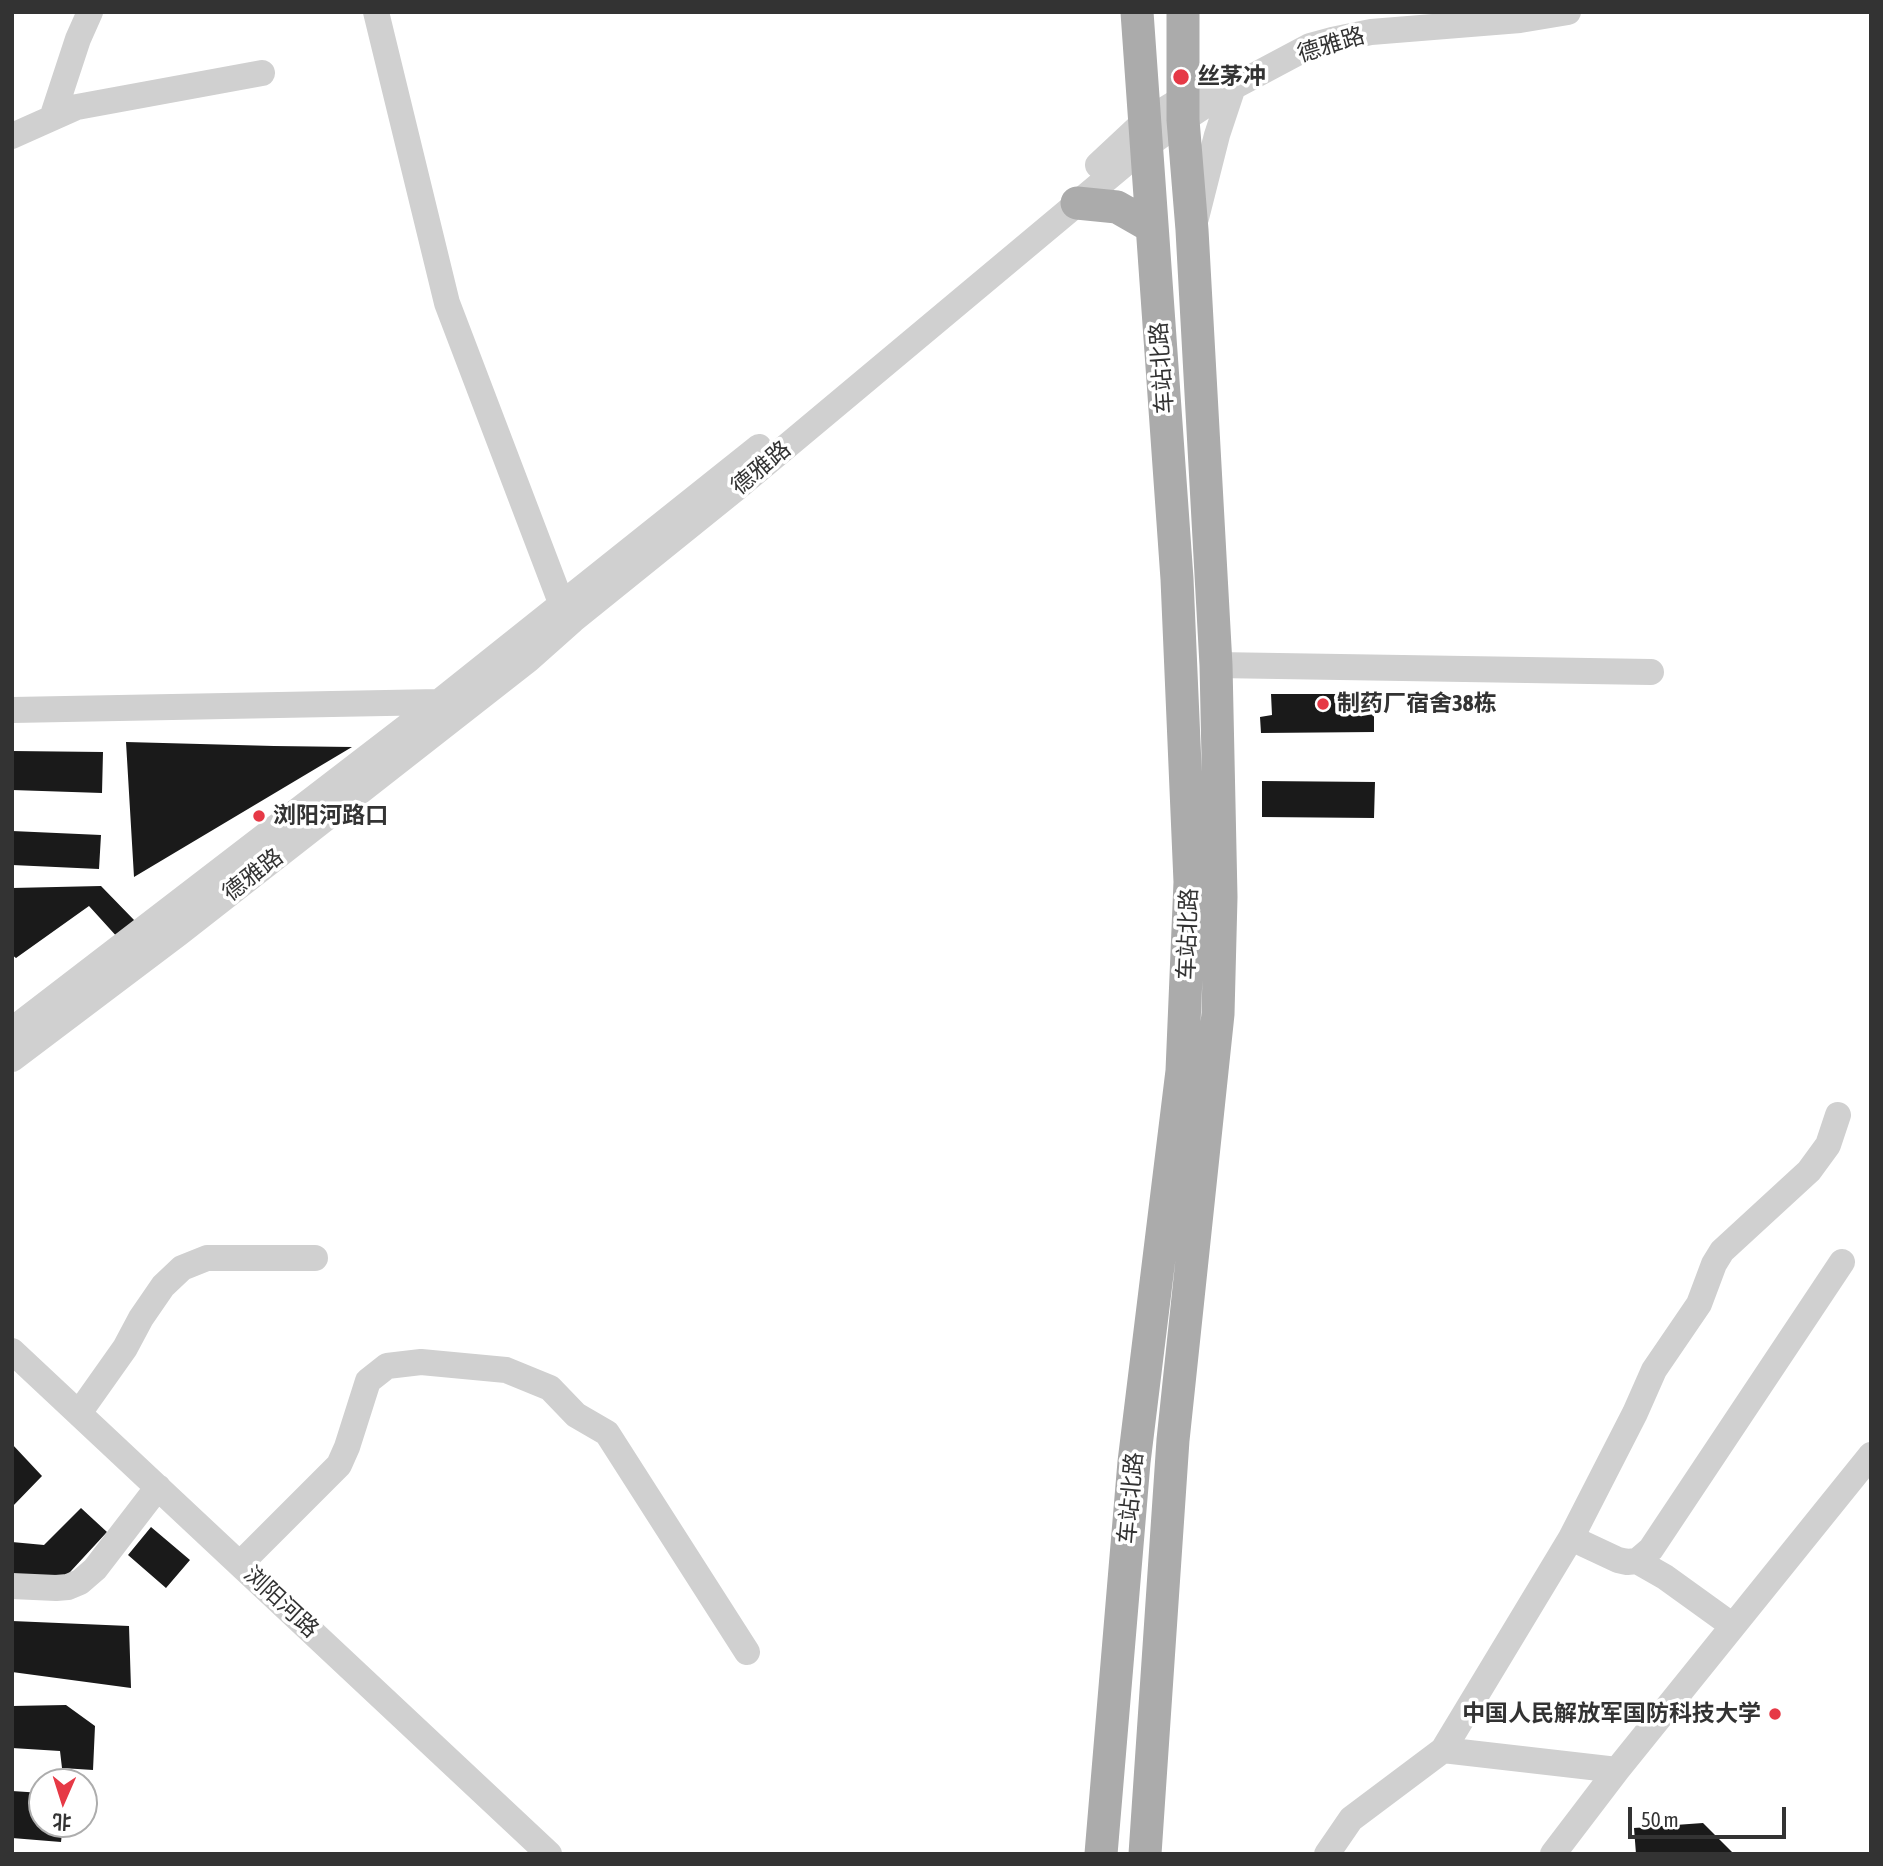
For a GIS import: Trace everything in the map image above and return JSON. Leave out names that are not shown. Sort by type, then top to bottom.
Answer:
[{"type":"main road","name":"车站北路","points":[[1101,1854],[1134,1462],[1182,1071],[1190,882],[1177,579],[1138,12]]},
{"type":"main road","name":"车站北路","points":[[1145,1854],[1173,1440],[1218,1014],[1221,897],[1216,665],[1183,109],[1183,12]]},
{"type":"main road","points":[[1077,203],[1117,207],[1152,227]]},
{"type":"street","points":[[52,118],[78,39],[90,12]]},
{"type":"street","points":[[376,12],[447,303],[562,605]]},
{"type":"street","name":"德雅路","points":[[12,1030],[562,605],[1145,134],[1243,65],[1308,35],[1328,29],[1377,20],[1475,12]]},
{"type":"street","name":"德雅路","points":[[1183,109],[1233,87],[1310,46],[1332,40],[1371,32],[1520,20],[1568,12]]},
{"type":"street","points":[[12,136],[77,107],[262,73]]},
{"type":"street","points":[[1192,230],[1217,135],[1233,87]]},
{"type":"street","name":"德雅路","points":[[12,1059],[179,933],[528,660],[1077,203],[1145,134]]},
{"type":"street","points":[[1216,665],[1651,672]]},
{"type":"street","points":[[12,710],[439,702]]},
{"type":"street","points":[[1327,1854],[1351,1819],[1443,1750],[1571,1538],[1654,1370],[1699,1304],[1714,1264],[1722,1251],[1809,1171],[1828,1145],[1838,1115]]},
{"type":"street","points":[[79,1413],[125,1348],[163,1286],[182,1268],[207,1258],[315,1258]]},
{"type":"street","points":[[1637,1561],[1651,1549],[1842,1262]]},
{"type":"street","name":"浏阳河路","points":[[12,1351],[549,1854]]},
{"type":"street","points":[[240,1564],[339,1465],[368,1381],[387,1366],[421,1362],[506,1370],[551,1388],[576,1415],[607,1433],[747,1652]]},
{"type":"street","points":[[1553,1854],[1617,1770],[1871,1455]]},
{"type":"street","points":[[12,1586],[68,1587],[80,1582],[94,1569],[158,1487]]},
{"type":"street","points":[[1571,1538],[1618,1560],[1637,1561],[1665,1577],[1733,1626]]},
{"type":"street","points":[[1443,1750],[1617,1770]]},
{"type":"building","name":"制药厂宿舍38栋","points":[[1271,694],[1374,694],[1374,732],[1261,733],[1260,717],[1272,715]]},
{"type":"building","points":[[126,742],[274,746],[352,747],[134,877]]},
{"type":"building","points":[[12,751],[103,752],[102,793],[12,790]]},
{"type":"building","points":[[1262,781],[1375,782],[1374,818],[1262,817]]},
{"type":"building","points":[[12,831],[101,835],[99,869],[12,865]]},
{"type":"building","points":[[101,886],[135,921],[119,939],[89,906],[16,958],[12,955],[12,888]]},
{"type":"building","points":[[12,1444],[42,1476],[12,1507]]},
{"type":"building","points":[[81,1508],[107,1532],[59,1584],[12,1582],[12,1542],[44,1545]]},
{"type":"building","points":[[151,1527],[190,1560],[166,1588],[128,1555]]},
{"type":"building","points":[[12,1621],[129,1626],[131,1688],[12,1672]]},
{"type":"building","points":[[66,1705],[95,1726],[93,1768],[62,1768],[60,1751],[12,1748],[12,1706]]},
{"type":"building","points":[[12,1791],[28,1792],[28,1838],[61,1838],[61,1842],[12,1838]]},
{"type":"building","points":[[1703,1823],[1734,1854],[1636,1854],[1634,1828]]},
{"type":"place","name":"丝茅冲","points":[[1181,77]]},
{"type":"place","name":"制药厂宿舍38栋","points":[[1323,704]]},
{"type":"place","name":"浏阳河路口","points":[[259,816]]},
{"type":"place","name":"中国人民解放军国防科技大学","points":[[1775,1714]]}]
